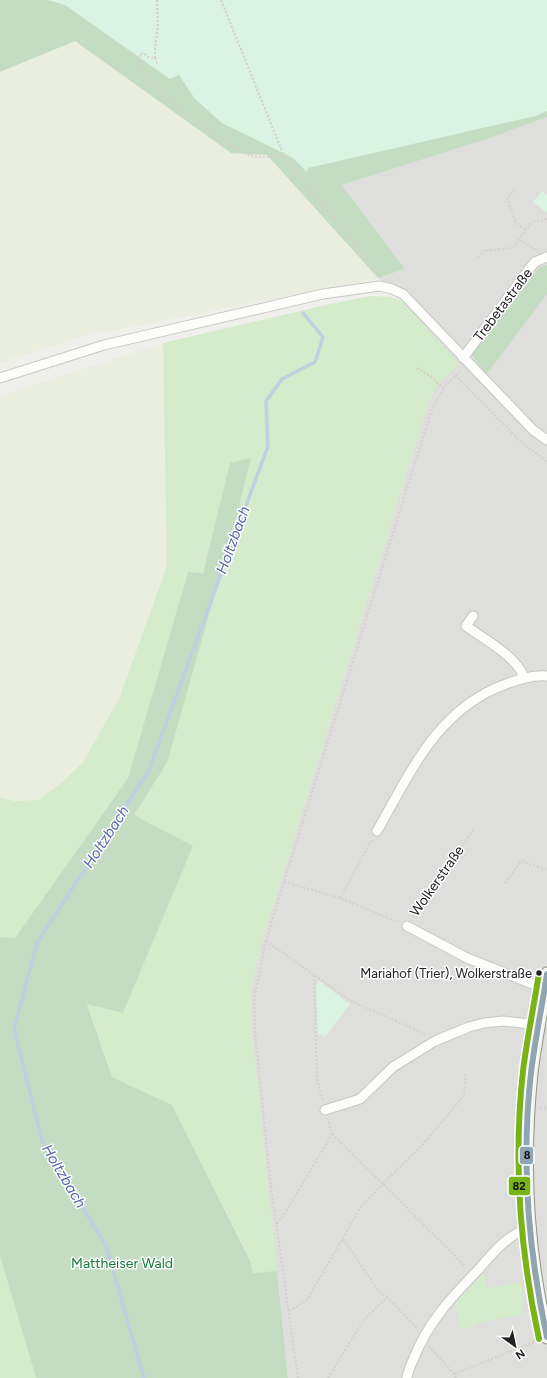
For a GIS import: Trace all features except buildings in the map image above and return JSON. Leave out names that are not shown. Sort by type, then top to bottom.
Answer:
[{"type":"street","name":"Trebetastraße","points":[[463,358],[529,269],[536,262],[547,257]]},
{"type":"street","points":[[0,378],[104,345],[323,294],[379,286],[392,289],[403,294],[533,430],[547,440]]},
{"type":"street","points":[[473,616],[466,626],[517,664],[524,677]]},
{"type":"street","points":[[377,831],[424,749],[445,724],[462,709],[493,689],[524,677],[547,676]]},
{"type":"street","name":"Wolkerstraße","points":[[407,926],[466,958],[530,983],[546,980]]},
{"type":"street","points":[[543,1338],[539,1296],[529,1228],[527,1181],[531,1074],[546,980]]},
{"type":"street","points":[[325,1110],[360,1099],[393,1067],[435,1041],[469,1027],[489,1022],[504,1021],[538,1025]]},
{"type":"street","points":[[407,1378],[424,1336],[445,1304],[494,1252],[513,1236],[529,1228]]},
{"type":"path","points":[[157,0],[158,26],[155,46],[158,65]]},
{"type":"path","points":[[221,0],[284,156],[379,275],[379,286]]},
{"type":"path","points":[[156,58],[148,57],[144,53],[140,54],[140,67],[144,76],[152,86],[192,118],[230,146],[253,156],[284,156]]},
{"type":"path","points":[[515,188],[507,199],[516,223],[526,230]]},
{"type":"path","points":[[478,258],[483,251],[513,248],[532,222],[547,219]]},
{"type":"path","points":[[520,240],[534,249]]},
{"type":"path","points":[[416,368],[433,378],[443,388]]},
{"type":"path","points":[[298,1378],[270,1179],[255,1032],[254,999],[266,941],[430,415],[443,388],[455,375],[518,440],[547,462]]},
{"type":"path","name":"Wolkerstraße","points":[[407,926],[472,830]]},
{"type":"path","points":[[340,898],[377,831]]},
{"type":"path","points":[[505,884],[521,861],[547,870]]},
{"type":"path","points":[[284,882],[340,898],[407,926]]},
{"type":"path","points":[[266,941],[351,1001],[426,1035],[435,1041]]},
{"type":"path","points":[[314,975],[317,1079],[332,1134],[473,1275]]},
{"type":"path","points":[[288,1311],[307,1300],[362,1205],[424,1142],[464,1095],[466,1072]]},
{"type":"path","points":[[277,1224],[287,1210],[332,1134]]},
{"type":"path","points":[[343,1239],[379,1291],[387,1297],[417,1327],[421,1333]]},
{"type":"path","points":[[328,1378],[366,1318],[387,1297]]},
{"type":"path","points":[[454,1374],[543,1338]]},
{"type":"path","points":[[426,1342],[456,1378]]},
{"type":"shaded area","points":[[75,40],[231,153],[267,155],[378,278],[112,331],[95,332],[0,363],[0,72]]},
{"type":"shaded area","points":[[547,117],[547,1378],[288,1378],[251,1025],[251,988],[259,951],[427,406],[435,387],[444,377],[402,300],[378,278],[405,269],[342,185],[490,138]]},
{"type":"shaded area","points":[[163,343],[167,467],[167,566],[119,699],[83,762],[61,783],[38,800],[15,801],[0,798],[0,396]]},
{"type":"green space","points":[[0,0],[547,0],[547,117],[490,138],[342,185],[405,269],[378,278],[267,155],[231,153],[75,41],[0,72]]},
{"type":"green space","points":[[48,0],[547,0],[547,111],[535,116],[308,168],[307,172],[293,158],[222,123],[195,99],[179,75],[170,79],[65,5]]},
{"type":"green space","points":[[542,191],[547,195],[547,213],[533,202]]},
{"type":"green space","points":[[547,265],[547,294],[486,375],[472,355],[540,267]]},
{"type":"green space","points":[[371,296],[390,297],[402,300],[459,364],[435,387],[427,406],[259,951],[251,988],[251,1025],[277,1271],[253,1274],[250,1259],[172,1105],[112,1077],[87,1003],[123,1012],[193,846],[134,815],[167,763],[230,464],[203,573],[188,572],[128,778],[15,938],[0,937],[0,798],[15,801],[38,800],[61,783],[83,762],[119,699],[167,566],[163,343],[330,304]]},
{"type":"green space","name":"Mattheiser Wald","points":[[251,458],[233,530],[167,763],[134,815],[193,846],[123,1013],[87,1004],[112,1077],[172,1105],[250,1260],[253,1273],[277,1271],[288,1378],[36,1378],[0,1256],[0,937],[15,938],[128,778],[188,572],[203,573],[230,463]]},
{"type":"green space","points":[[319,981],[350,1004],[325,1037],[318,1033],[316,987]]},
{"type":"green space","points":[[0,1256],[36,1378],[0,1378]]},
{"type":"green space","points":[[484,1272],[487,1288],[521,1282],[523,1315],[475,1323],[475,1326],[461,1329],[455,1303]]},
{"type":"waterway","name":"Holtzbach","points":[[144,1378],[106,1246],[42,1141],[14,1029],[37,943],[149,770],[268,446],[266,401],[282,379],[315,362],[323,337],[303,313]]},
{"type":"transit line","name":"82","points":[[539,973],[526,1046],[520,1105],[519,1138],[520,1206],[523,1239],[532,1306],[539,1339]]},
{"type":"transit line","name":"8","points":[[547,974],[534,1048],[528,1106],[527,1139],[528,1205],[531,1238],[540,1304],[547,1337]]},
{"type":"place","name":"Mariahof (Trier), Wolkerstraße","points":[[539,973]]}]
